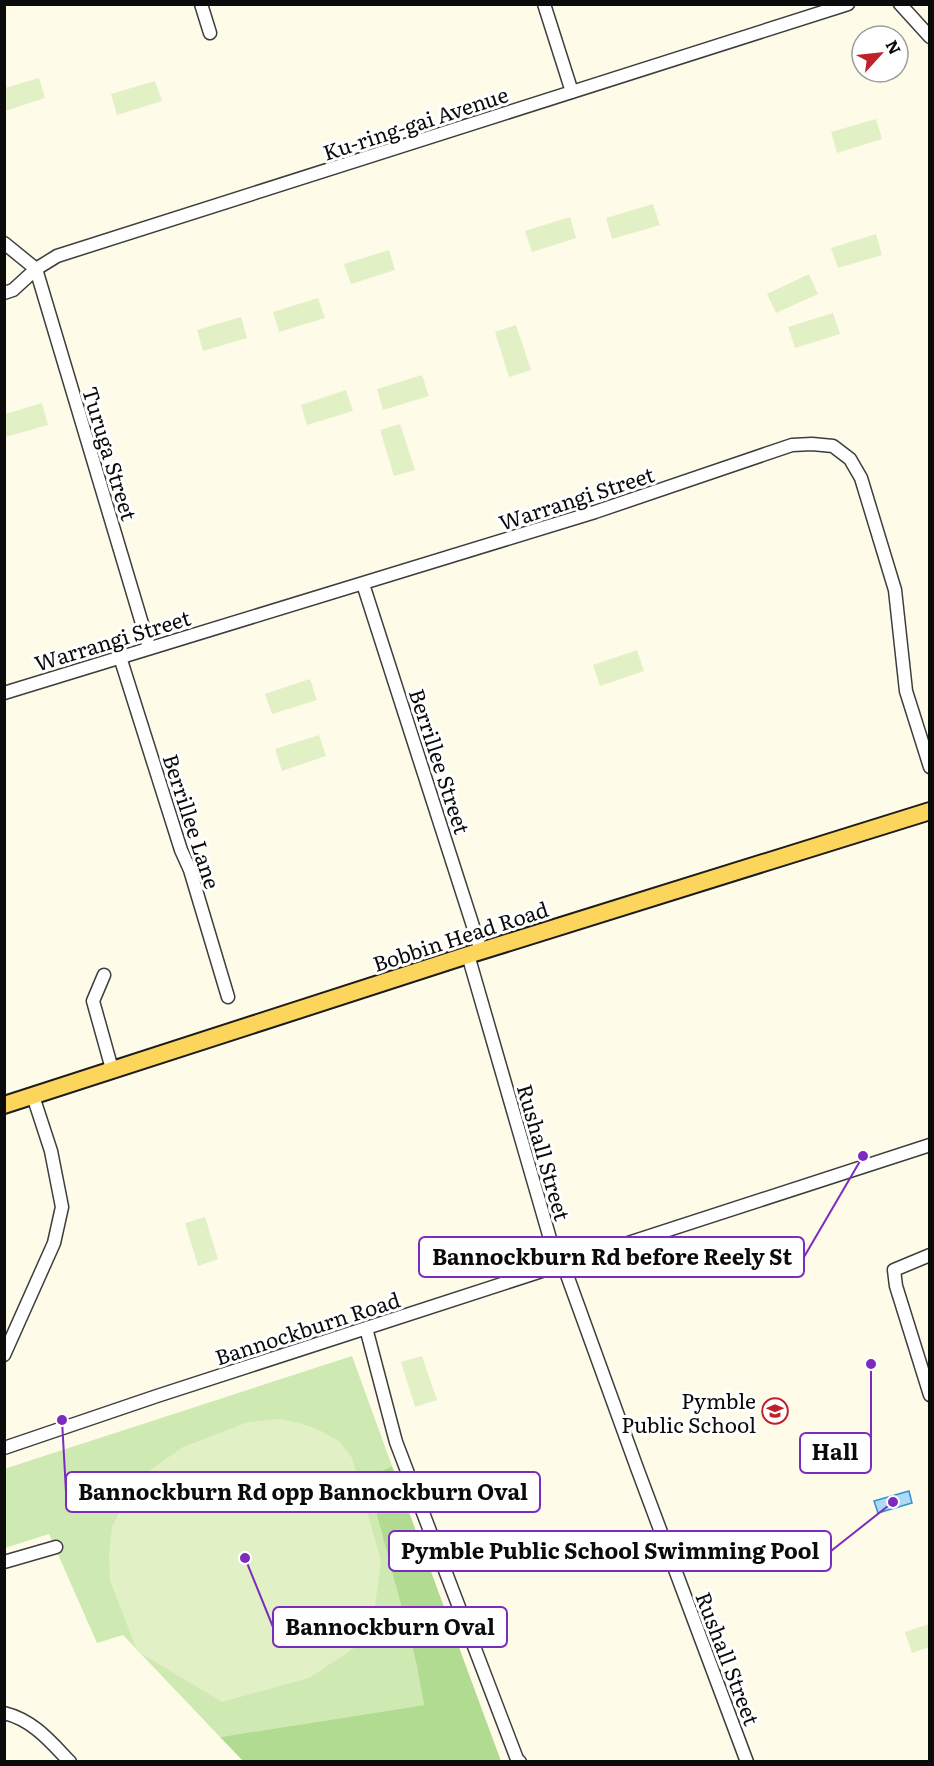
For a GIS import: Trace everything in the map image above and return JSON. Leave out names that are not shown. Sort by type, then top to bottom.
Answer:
[{"type":"main road","name":"Bobbin Head Road","points":[[4,1105],[475,953],[930,811]]},
{"type":"street","points":[[201,4],[210,33]]},
{"type":"street","points":[[544,4],[572,92]]},
{"type":"street","name":"Ku-ring-gai Avenue","points":[[4,293],[13,291],[36,269],[57,256],[848,4]]},
{"type":"street","points":[[900,4],[930,37]]},
{"type":"street","points":[[4,243],[36,269]]},
{"type":"street","name":"Turuga Street","points":[[36,269],[149,647]]},
{"type":"street","name":"Warrangi Street","points":[[4,693],[595,512],[792,445],[812,444],[833,447],[850,459],[861,478],[896,590],[906,691],[930,767]]},
{"type":"street","name":"Berrillee Street","points":[[363,584],[475,953]]},
{"type":"street","name":"Berrillee Lane","points":[[120,657],[181,850],[190,870],[228,997]]},
{"type":"street","name":"Rushall Street","points":[[475,953],[551,1242],[563,1264],[747,1761]]},
{"type":"street","points":[[104,975],[93,1001],[112,1069]]},
{"type":"street","points":[[4,1355],[54,1243],[62,1207],[51,1151],[33,1095]]},
{"type":"street","name":"Bannockburn Road","points":[[4,1448],[930,1145]]},
{"type":"street","points":[[930,1255],[894,1270],[896,1286],[930,1395]]},
{"type":"street","points":[[366,1328],[396,1442],[513,1748],[520,1761]]},
{"type":"street","points":[[4,1562],[56,1547]]},
{"type":"street","points":[[4,1713],[21,1717],[32,1724],[70,1761]]},
{"type":"green space","points":[[39,78],[45,98],[5,111],[5,88]]},
{"type":"green space","points":[[155,81],[162,101],[117,115],[111,94]]},
{"type":"green space","points":[[876,119],[882,139],[837,153],[831,132]]},
{"type":"green space","points":[[653,204],[660,225],[612,239],[606,218]]},
{"type":"green space","points":[[570,217],[576,238],[532,252],[525,231]]},
{"type":"green space","points":[[876,234],[882,255],[838,268],[831,248]]},
{"type":"green space","points":[[389,250],[395,270],[351,284],[344,264]]},
{"type":"green space","points":[[809,274],[818,294],[776,313],[767,294]]},
{"type":"green space","points":[[318,298],[325,318],[279,332],[273,312]]},
{"type":"green space","points":[[833,313],[840,334],[795,348],[788,327]]},
{"type":"green space","points":[[241,317],[247,338],[203,351],[197,330]]},
{"type":"green space","points":[[516,325],[531,370],[509,377],[495,332]]},
{"type":"green space","points":[[422,375],[429,396],[383,410],[377,389]]},
{"type":"green space","points":[[346,390],[353,411],[307,425],[301,405]]},
{"type":"green space","points":[[42,403],[48,425],[5,437],[5,414]]},
{"type":"green space","points":[[400,424],[415,470],[394,476],[380,430]]},
{"type":"green space","points":[[637,650],[644,671],[600,686],[593,665]]},
{"type":"green space","points":[[310,679],[317,700],[272,714],[265,694]]},
{"type":"green space","points":[[319,735],[326,756],[282,771],[275,749]]},
{"type":"green space","points":[[205,1217],[218,1259],[198,1266],[185,1223]]},
{"type":"green space","points":[[352,1356],[392,1466],[367,1478],[416,1662],[424,1705],[220,1737],[123,1635],[97,1643],[49,1534],[5,1548],[4,1469]]},
{"type":"green space","points":[[422,1356],[437,1400],[415,1407],[401,1362]]},
{"type":"green space","points":[[280,1419],[319,1430],[339,1441],[352,1458],[381,1561],[371,1637],[309,1678],[222,1702],[137,1651],[110,1580],[109,1554],[112,1527],[132,1486],[183,1447],[248,1422]]},
{"type":"green space","points":[[392,1466],[501,1761],[243,1761],[220,1737],[424,1705],[416,1662],[367,1478]]},
{"type":"green space","points":[[929,1624],[929,1647],[912,1653],[905,1632]]},
{"type":"water","points":[[909,1491],[912,1503],[878,1513],[874,1501]]},
{"type":"place","name":"Bannockburn Rd before Reely St","points":[[863,1156]]},
{"type":"place","name":"Hall","points":[[871,1364]]},
{"type":"place","name":"Pymble Public School","points":[[775,1411]]},
{"type":"place","name":"Bannockburn Rd opp Bannockburn Oval","points":[[62,1420]]},
{"type":"place","name":"Pymble Public School Swimming Pool","points":[[893,1502]]},
{"type":"place","name":"Bannockburn Oval","points":[[245,1558]]}]
